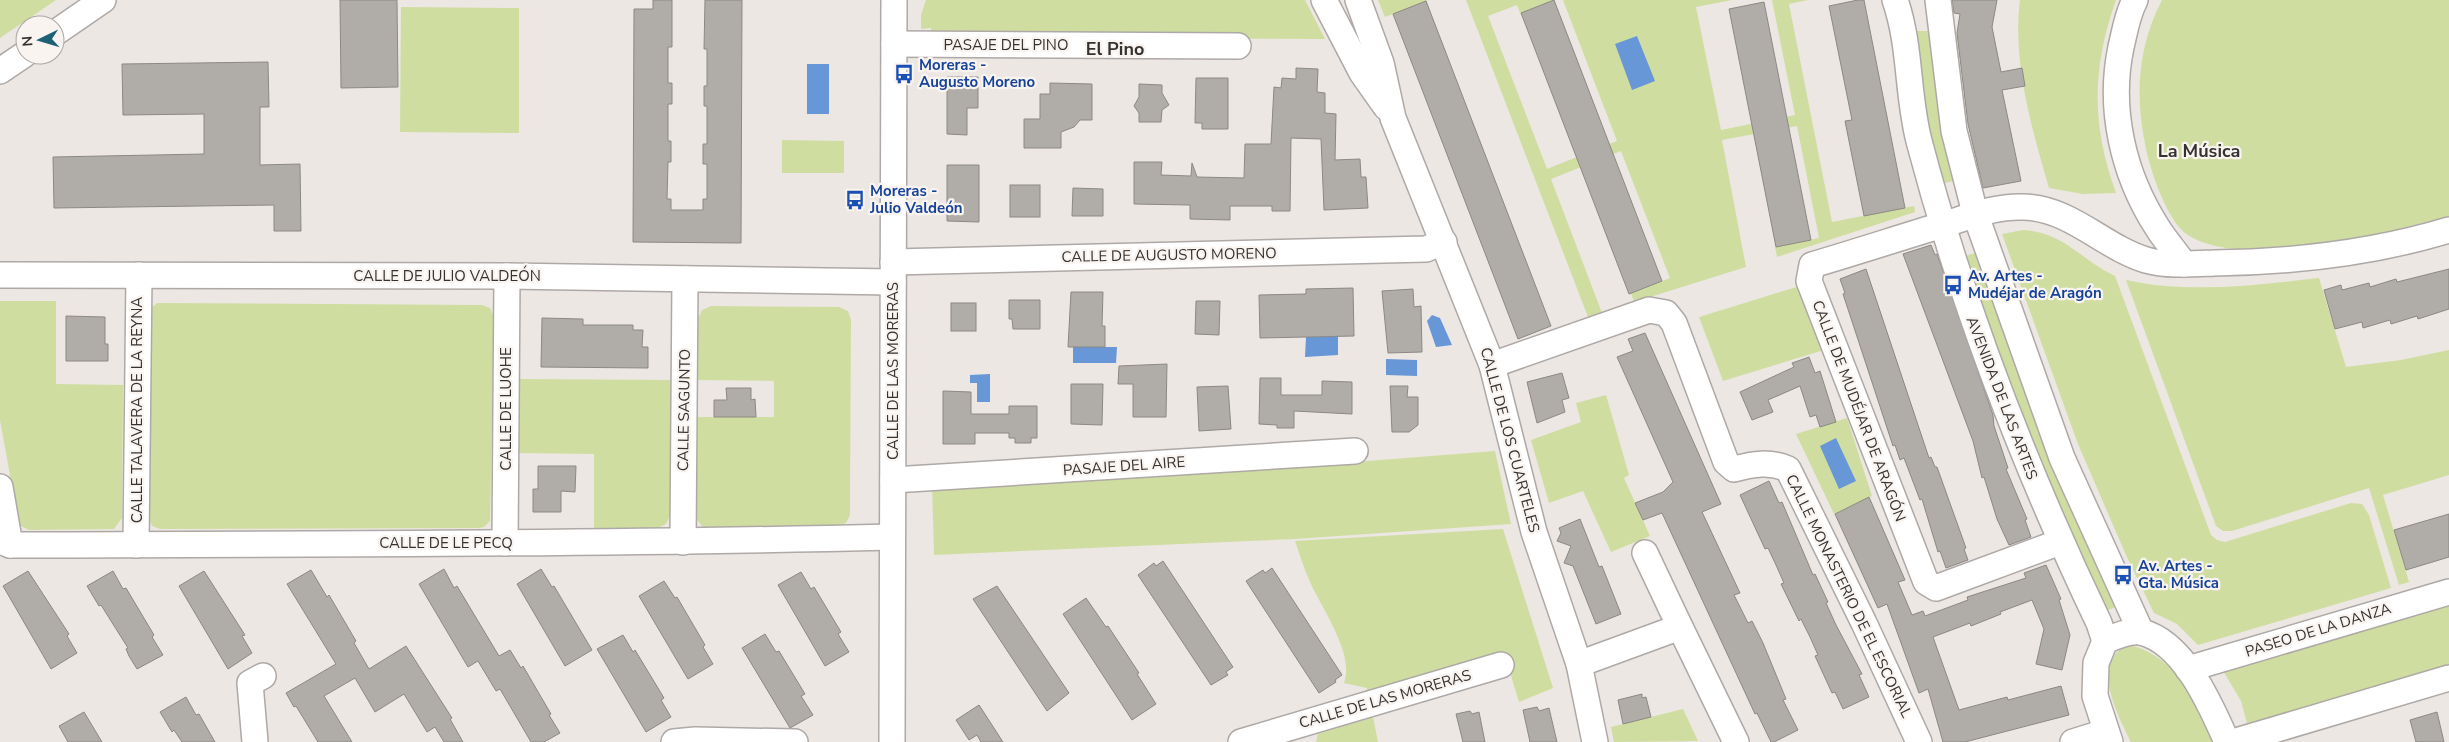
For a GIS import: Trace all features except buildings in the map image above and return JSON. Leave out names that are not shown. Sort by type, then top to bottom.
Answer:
[{"type":"street","points":[[65,26],[103,0]]},
{"type":"street","name":"CALLE DE LAS MORERAS","points":[[892,742],[894,0]]},
{"type":"street","name":"CALLE DE LOS CUARTELES","points":[[1324,0],[1362,73],[1393,118]]},
{"type":"street","name":"CALLE DE LOS CUARTELES","points":[[1358,0],[1381,63],[1393,118],[1492,364],[1534,532],[1579,664],[1595,742]]},
{"type":"street","points":[[1895,0],[1907,2],[1921,0]]},
{"type":"street","name":"AVENIDA DE LAS ARTES","points":[[1895,0],[1903,25],[1918,139],[1960,283],[1994,382],[2060,542],[2099,624],[2105,642]]},
{"type":"street","points":[[1938,0],[1954,130],[1975,213],[2062,458],[2141,632]]},
{"type":"street","points":[[2135,0],[2129,12],[2116,72],[2117,123],[2129,169],[2157,227],[2184,264]]},
{"type":"street","name":"PASAJE DEL PINO","points":[[894,44],[1238,46]]},
{"type":"street","points":[[0,71],[15,61]]},
{"type":"street","name":"CALLE DE MUDÉJAR DE ARAGÓN","points":[[2060,542],[1936,588],[1926,582],[1809,282],[1812,266],[1943,225],[1975,213],[2022,207],[2043,209],[2071,219],[2126,254],[2150,261],[2184,264],[2239,263],[2334,256],[2415,240],[2449,230]]},
{"type":"street","points":[[2126,254],[2140,247],[2153,235],[2157,227]]},
{"type":"street","name":"CALLE DE AUGUSTO MORENO","points":[[893,272],[1426,249],[1444,242]]},
{"type":"street","name":"CALLE DE JULIO VALDEÓN","points":[[0,275],[507,276],[685,279],[893,272]]},
{"type":"street","name":"CALLE TALAVERA DE LA REYNA","points":[[136,545],[139,275]]},
{"type":"street","name":"CALLE DE LUOHE","points":[[505,543],[507,276]]},
{"type":"street","name":"CALLE SAGUNTO","points":[[683,542],[685,279]]},
{"type":"street","name":"CALLE MONASTERIO DE EL ESCORIAL","points":[[1492,364],[1649,310],[1666,313],[1674,322],[1726,462],[1734,469],[1750,465],[1776,463],[1788,469],[1864,623],[1919,742]]},
{"type":"street","name":"PASAJE DEL AIRE","points":[[893,480],[1355,451]]},
{"type":"street","points":[[0,486],[5,543]]},
{"type":"street","name":"CALLE DE LE PECQ","points":[[5,543],[136,545],[683,542],[892,537]]},
{"type":"street","points":[[1645,553],[1736,742]]},
{"type":"street","name":"PASEO DE LA DANZA","points":[[2188,669],[2449,592]]},
{"type":"street","points":[[1579,664],[1680,627]]},
{"type":"street","points":[[2073,742],[2107,737],[2095,696],[2096,663],[2105,642],[2121,634],[2141,632],[2169,646],[2188,669],[2211,705],[2227,742]]},
{"type":"street","name":"CALLE DE LAS MORERAS","points":[[1241,742],[1501,665]]},
{"type":"street","points":[[255,742],[250,683],[263,676]]},
{"type":"street","points":[[2233,742],[2449,678]]},
{"type":"street","points":[[674,742],[695,740],[795,742]]},
{"type":"green space","points":[[0,0],[56,0],[34,15],[15,15],[15,28],[0,38]]},
{"type":"green space","points":[[926,0],[1305,0],[1325,39],[932,38],[931,28],[921,29],[921,15]]},
{"type":"green space","points":[[1378,0],[1427,0],[1427,1],[1385,17]]},
{"type":"green space","points":[[1466,0],[1554,0],[1520,13],[1517,5],[1488,16],[1547,169],[1617,141],[1563,0],[1732,0],[1696,7],[1721,130],[1795,115],[1772,0],[1808,0],[1789,4],[1832,222],[1914,206],[1915,212],[1777,257],[1775,247],[1819,238],[1797,126],[1722,140],[1746,267],[1634,302],[1631,293],[1670,278],[1621,151],[1551,179],[1602,313],[1588,317]]},
{"type":"green space","points":[[2020,0],[2116,0],[2102,49],[2098,96],[2102,143],[2116,193],[2083,194],[2049,188],[2030,119],[2021,71],[2018,23]]},
{"type":"green space","points":[[2162,0],[2449,0],[2449,216],[2353,239],[2314,246],[2276,249],[2241,249],[2210,244],[2185,233],[2171,216],[2154,178],[2147,154],[2140,107],[2143,53],[2154,17]]},
{"type":"green space","points":[[401,7],[519,8],[519,133],[400,132]]},
{"type":"green space","points":[[1914,31],[1930,31],[1956,180],[1942,184],[1929,137]]},
{"type":"green space","points":[[782,140],[844,141],[844,173],[782,173]]},
{"type":"green space","points":[[2023,230],[2037,232],[2061,241],[2115,276],[2211,535],[2217,540],[2225,542],[2351,503],[2362,504],[2369,515],[2391,588],[2198,645],[2177,624],[2154,613],[2126,555],[2078,444],[2002,234]]},
{"type":"green space","points":[[1979,252],[2121,605],[2103,612],[2040,469],[1962,257]]},
{"type":"green space","points":[[2319,278],[2346,367],[2401,360],[2449,350],[2449,475],[2383,495],[2409,582],[2399,585],[2369,488],[2232,531],[2223,531],[2216,526],[2126,280],[2174,287],[2222,287]]},
{"type":"green space","points":[[1803,285],[1824,350],[1723,381],[1699,317]]},
{"type":"green space","points":[[0,301],[56,301],[56,384],[123,385],[122,518],[114,529],[29,530],[19,525],[0,420]]},
{"type":"green space","points":[[157,303],[482,305],[490,308],[494,317],[490,521],[484,527],[479,528],[160,529],[152,526],[148,517],[150,309]]},
{"type":"green space","points":[[711,306],[839,307],[848,311],[851,320],[850,515],[846,523],[838,527],[703,527],[697,520],[697,417],[774,417],[774,381],[698,380],[698,319],[702,310]]},
{"type":"green space","points":[[519,379],[672,380],[670,516],[666,524],[658,528],[594,528],[594,454],[518,453]]},
{"type":"green space","points":[[1606,395],[1629,475],[1624,478],[1650,536],[1611,552],[1583,491],[1549,503],[1531,440],[1581,422],[1576,403]]},
{"type":"green space","points":[[1847,418],[1872,496],[1834,514],[1796,434]]},
{"type":"green space","points":[[1495,451],[1511,524],[1295,539],[934,555],[932,485],[1355,462]]},
{"type":"green space","points":[[1503,529],[1553,688],[1519,702],[1504,653],[1366,693],[1367,688],[1344,683],[1346,671],[1341,645],[1310,582],[1295,541]]},
{"type":"green space","points":[[2449,602],[2449,668],[2248,727],[2241,701],[2222,669]]},
{"type":"green space","points":[[2131,645],[2162,660],[2173,671],[2192,697],[2214,742],[2131,742],[2114,703],[2108,674],[2111,661],[2118,652]]},
{"type":"green space","points":[[1683,709],[1698,741],[1614,742],[1611,727]]},
{"type":"green space","points":[[1373,717],[1378,742],[1316,742],[1318,734]]},
{"type":"water","points":[[1637,36],[1655,81],[1632,90],[1615,44]]},
{"type":"water","points":[[807,64],[829,64],[829,114],[807,114]]},
{"type":"water","points":[[1432,315],[1440,318],[1452,345],[1436,347],[1427,321]]},
{"type":"water","points":[[1338,336],[1338,355],[1305,357],[1306,337]]},
{"type":"water","points":[[1073,347],[1117,347],[1116,363],[1073,363]]},
{"type":"water","points":[[1386,359],[1417,360],[1417,376],[1386,375]]},
{"type":"water","points":[[990,374],[990,402],[977,402],[977,383],[970,383],[970,375]]},
{"type":"water","points":[[1836,438],[1856,481],[1839,489],[1820,446]]},
{"type":"place","name":"Moreras - Augusto Moreno","points":[[904,74]]},
{"type":"place","name":"Moreras - Julio Valdeón","points":[[855,200]]},
{"type":"place","name":"Av. Artes - Mudéjar de Aragón","points":[[1953,285]]},
{"type":"place","name":"Av. Artes - Gta. Música","points":[[2123,575]]},
{"type":"district","name":"El Pino","points":[[1115,49]]},
{"type":"district","name":"La Música","points":[[2199,151]]}]
